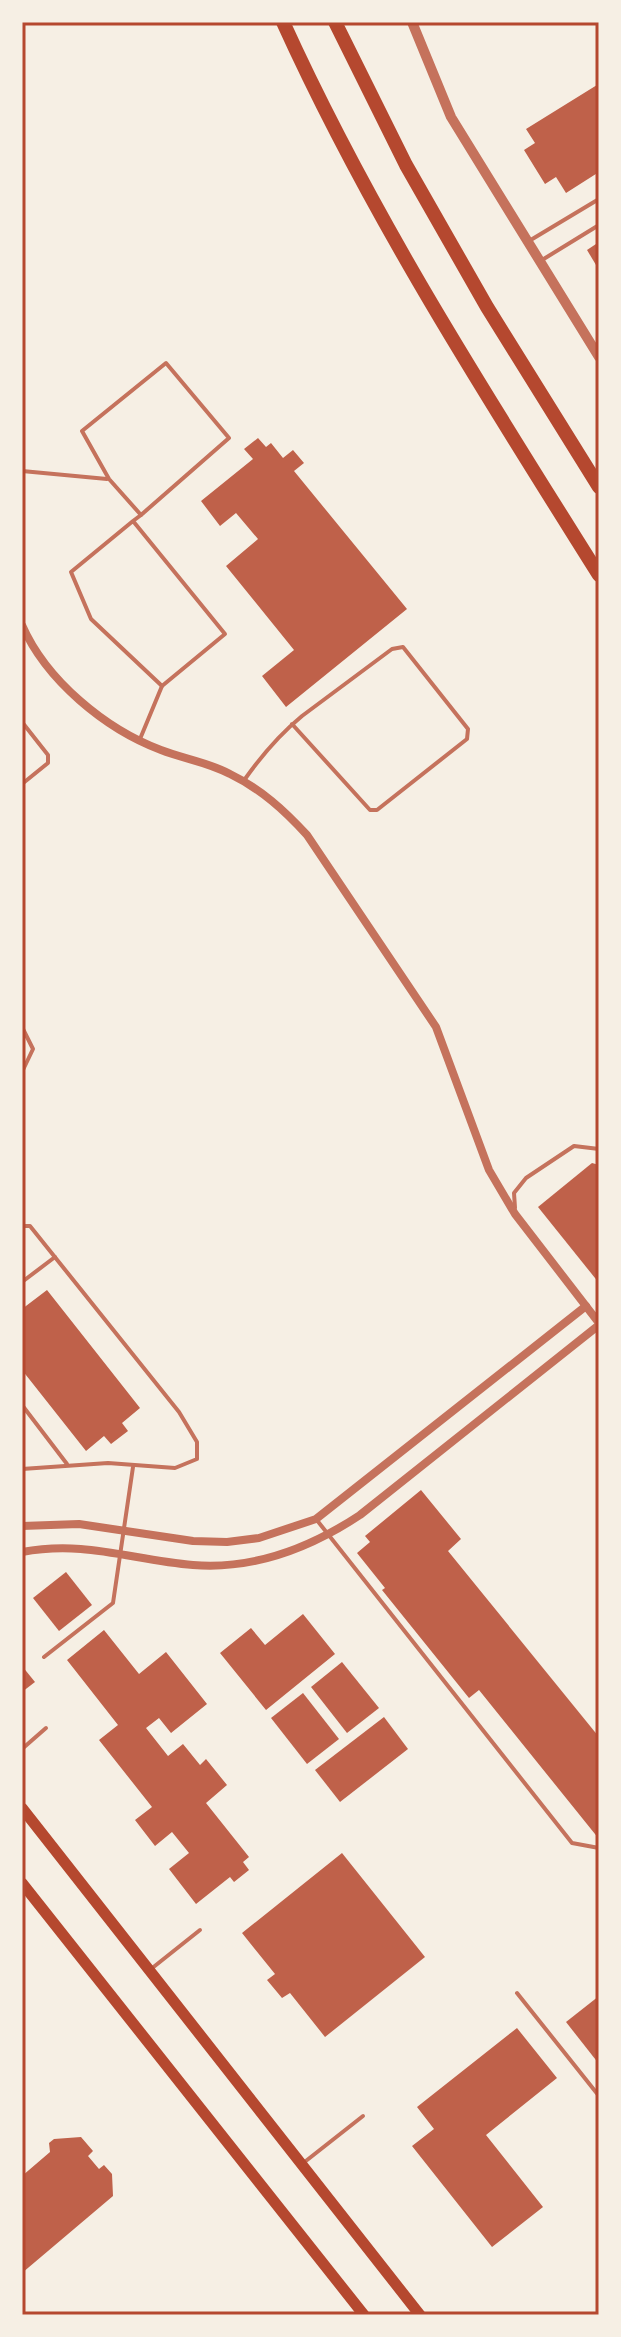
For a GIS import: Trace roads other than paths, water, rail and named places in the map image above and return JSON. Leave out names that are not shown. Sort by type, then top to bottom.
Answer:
[{"type":"highway","points":[[283,22],[362,181],[447,332],[599,575]]},
{"type":"highway","points":[[335,22],[406,165],[487,307],[599,487]]},
{"type":"main road","points":[[22,1808],[420,2315]]},
{"type":"main road","points":[[22,1883],[364,2315]]},
{"type":"street","points":[[412,22],[451,117],[599,357]]},
{"type":"street","points":[[22,625],[32,643],[83,702],[139,740],[195,759],[244,781],[287,812],[307,835],[436,1027],[489,1170],[515,1214],[599,1324],[360,1515],[328,1536],[266,1559],[226,1567],[190,1565],[77,1546],[22,1552]]},
{"type":"street","points":[[22,1526],[79,1524],[123,1532],[227,1542],[259,1538],[316,1519],[586,1306]]},
{"type":"lane","points":[[528,242],[599,199]]},
{"type":"lane","points":[[540,261],[599,225]]},
{"type":"lane","points":[[141,515],[109,479],[82,431],[166,363],[229,438],[141,515],[71,572],[91,619],[162,686]]},
{"type":"lane","points":[[22,471],[109,479]]},
{"type":"lane","points":[[133,521],[225,634],[162,686],[139,740]]},
{"type":"lane","points":[[22,650],[32,643]]},
{"type":"lane","points":[[244,781],[271,743],[292,724],[392,649],[403,647],[468,729],[467,739],[377,810],[370,810],[292,724]]},
{"type":"lane","points":[[22,722],[48,755],[48,763],[22,784]]},
{"type":"lane","points":[[22,1027],[33,1049],[22,1072]]},
{"type":"lane","points":[[515,1214],[514,1193],[526,1178],[574,1146],[599,1149]]},
{"type":"lane","points":[[22,1226],[30,1226],[56,1257],[179,1412],[197,1442],[197,1459],[175,1468],[108,1463],[22,1469]]},
{"type":"lane","points":[[22,1282],[56,1257]]},
{"type":"lane","points":[[22,1405],[68,1465]]},
{"type":"lane","points":[[44,1657],[113,1603],[118,1552],[133,1467]]},
{"type":"lane","points":[[316,1519],[572,1843],[599,1848]]},
{"type":"lane","points":[[22,1749],[46,1728]]},
{"type":"lane","points":[[149,1970],[200,1930]]},
{"type":"lane","points":[[517,1993],[599,2096]]},
{"type":"lane","points":[[302,2165],[363,2116]]}]
